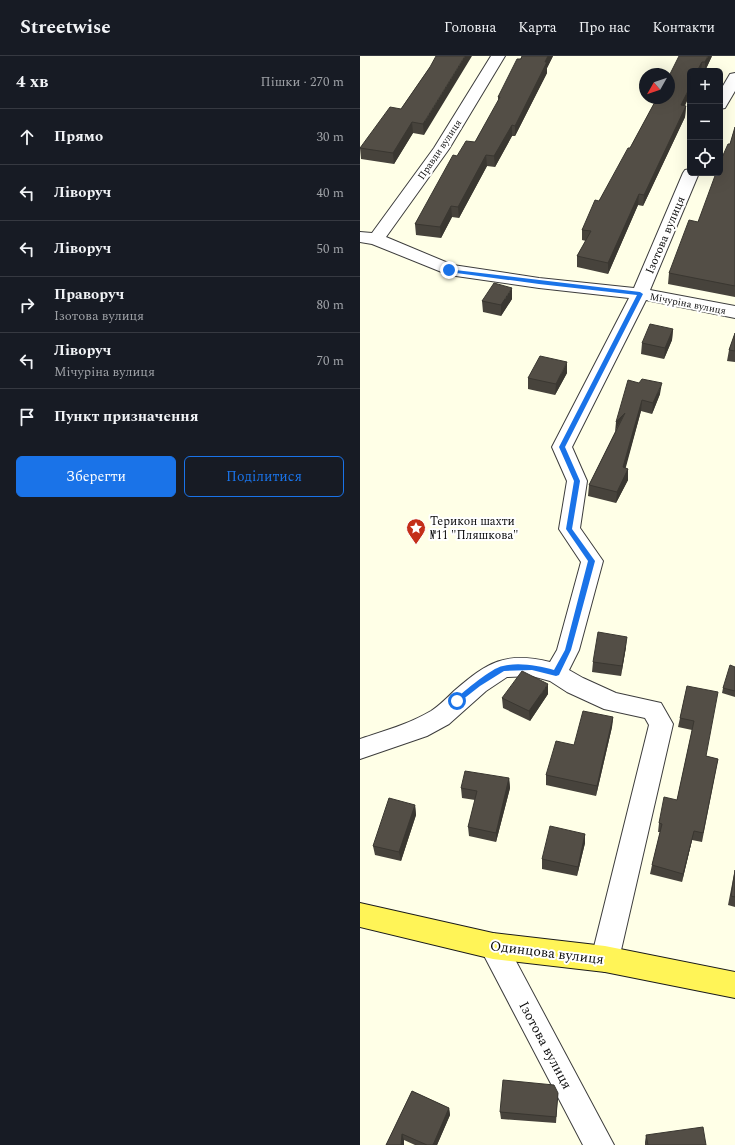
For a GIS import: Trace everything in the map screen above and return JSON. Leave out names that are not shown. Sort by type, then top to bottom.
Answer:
[{"type":"main road","name":"Одинцова вулиця","points":[[360,915],[493,946],[605,959],[735,985]]},
{"type":"street","name":"Правди вулиця","points":[[368,238],[441,149],[498,56]]},
{"type":"street","points":[[721,104],[735,77]]},
{"type":"street","name":"Ізотова вулиця","points":[[556,674],[568,650],[592,561],[569,529],[577,481],[562,447],[640,294],[690,176]]},
{"type":"street","name":"Мічуріна вулиця","points":[[368,238],[449,270],[539,283],[640,294],[735,312]]},
{"type":"street","points":[[360,749],[419,729],[441,717],[478,684],[503,668],[532,667],[556,674],[575,685],[612,702],[653,710],[661,724],[605,959]]},
{"type":"street","name":"Ізотова вулиця","points":[[493,946],[599,1145]]},
{"type":"building","points":[[436,56],[465,56],[423,124],[412,122],[393,153],[360,148],[390,107],[401,109]]},
{"type":"building","points":[[522,56],[548,56],[545,62],[547,62],[515,126],[512,125],[494,156],[486,155],[458,207],[451,206],[440,227],[415,224],[453,155],[457,156],[466,141],[475,142],[500,97],[498,97],[517,59],[521,59]]},
{"type":"building","points":[[679,56],[708,56],[705,62],[702,62],[699,68],[687,68],[687,93],[681,105],[686,106],[644,195],[639,194],[608,263],[577,256],[591,231],[582,230],[595,200],[599,201],[654,104],[675,104],[675,68],[673,68]]},
{"type":"building","points":[[735,127],[735,286],[669,273],[689,220],[698,222],[715,176],[723,176],[723,155],[728,144],[730,144]]},
{"type":"building","points":[[494,283],[512,288],[501,305],[482,301]]},
{"type":"building","points":[[650,324],[673,329],[665,348],[642,343]]},
{"type":"building","points":[[735,333],[735,351],[729,350]]},
{"type":"building","points":[[540,356],[567,362],[556,384],[528,378]]},
{"type":"building","points":[[642,379],[662,383],[653,403],[642,400],[623,467],[628,469],[617,492],[589,485],[625,413],[616,422],[628,380],[639,383]]},
{"type":"building","points":[[598,632],[627,637],[622,666],[593,662]]},
{"type":"building","points":[[730,665],[735,667],[735,691],[723,688]]},
{"type":"building","points":[[522,671],[548,684],[529,711],[502,698]]},
{"type":"building","points":[[687,686],[718,692],[706,756],[718,759],[703,833],[694,831],[683,874],[652,865],[662,824],[659,823],[664,797],[677,800],[694,721],[680,718]]},
{"type":"building","points":[[583,711],[613,717],[597,786],[546,775],[556,741],[574,745]]},
{"type":"building","points":[[465,771],[509,778],[496,833],[468,827],[477,791],[461,788]]},
{"type":"building","points":[[389,798],[415,805],[399,852],[373,846]]},
{"type":"building","points":[[550,826],[585,834],[578,867],[542,859]]},
{"type":"building","points":[[735,870],[735,897],[731,896]]},
{"type":"building","points":[[503,1080],[554,1085],[558,1093],[556,1117],[500,1112]]},
{"type":"building","points":[[412,1091],[449,1108],[433,1145],[427,1145],[402,1134],[401,1145],[386,1145]]},
{"type":"building","points":[[703,1127],[706,1145],[648,1145],[646,1135]]},
{"type":"place","name":"Терикон шахти №11 \"Пляшкова\"","points":[[416,545]]},
{"type":"route","points":[[449,270],[539,283],[640,294],[562,447],[577,481],[569,529],[592,561],[568,650],[556,674],[532,667],[503,668],[478,684],[457,701]]}]
